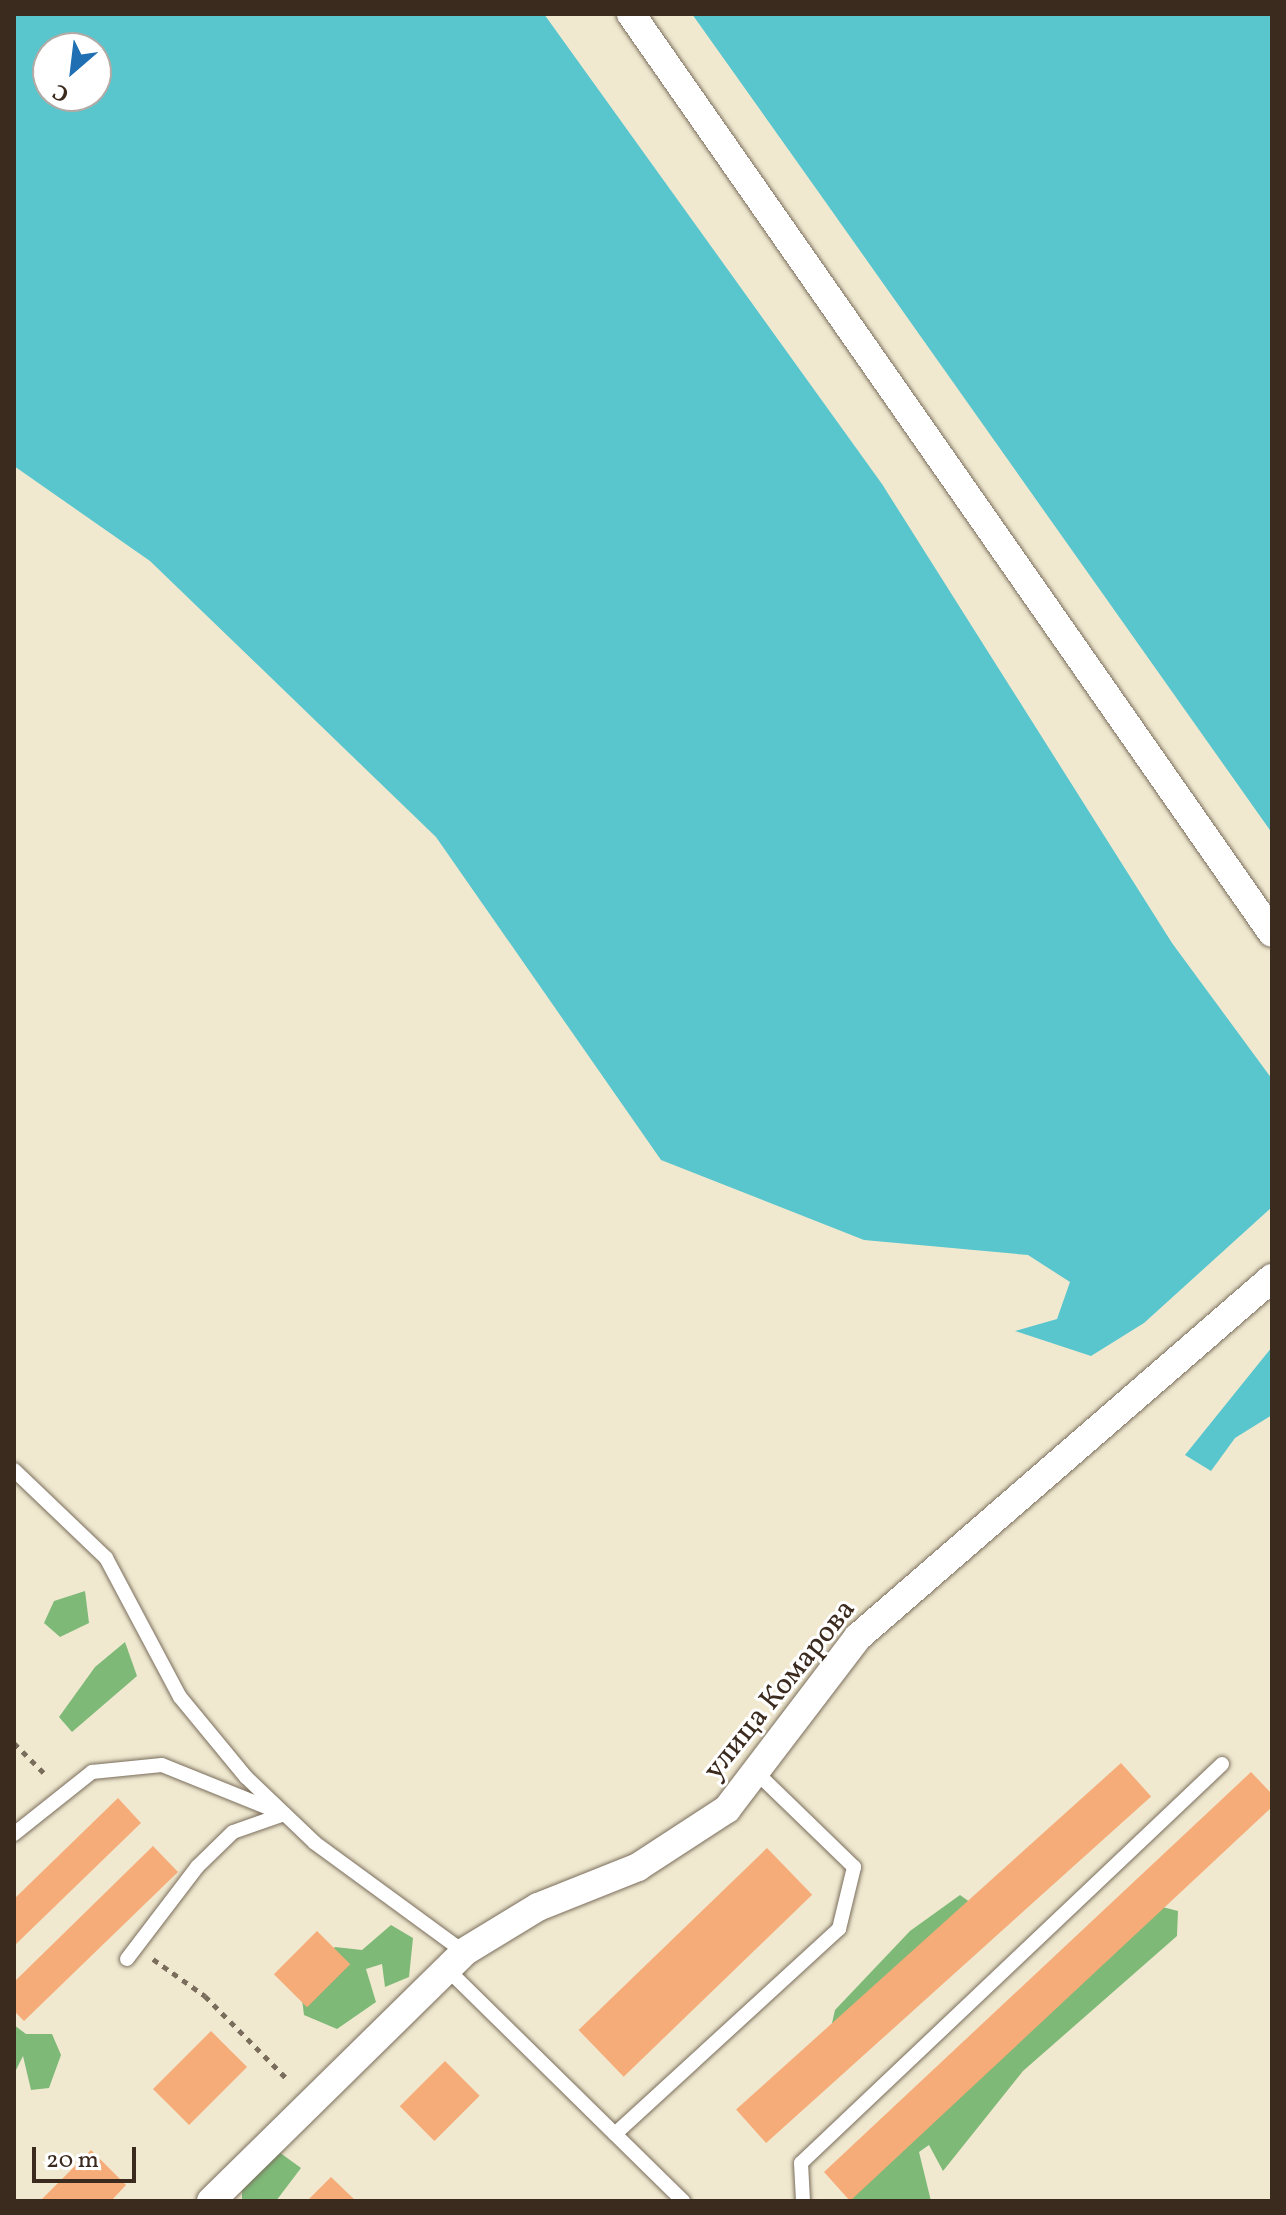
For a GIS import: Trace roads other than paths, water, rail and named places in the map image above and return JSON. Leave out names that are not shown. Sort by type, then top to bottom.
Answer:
[{"type":"street","points":[[631,14],[1272,933]]},
{"type":"street","name":"улица Комарова","points":[[211,2201],[313,2105],[456,1961],[538,1907],[638,1867],[727,1809],[858,1637],[1272,1278]]},
{"type":"lane","points":[[14,1470],[106,1558],[180,1697],[284,1814],[456,1961],[615,2134],[683,2201]]},
{"type":"lane","points":[[803,2201],[801,2163],[1222,1764]]},
{"type":"lane","points":[[14,1834],[92,1772],[162,1765],[284,1814]]},
{"type":"lane","points":[[615,2134],[839,1929],[854,1867],[756,1772]]},
{"type":"lane","points":[[127,1959],[233,1832],[284,1814]]},
{"type":"water","points":[[14,14],[544,14],[882,484],[1172,943],[1272,1079],[1272,1207],[1144,1323],[1091,1356],[1015,1331],[1057,1319],[1070,1282],[1028,1255],[864,1240],[661,1160],[436,837],[150,561],[14,466]]},
{"type":"water","points":[[692,14],[1272,14],[1272,833],[822,197]]},
{"type":"water","points":[[1272,1347],[1272,1415],[1235,1438],[1211,1471],[1185,1455]]}]
